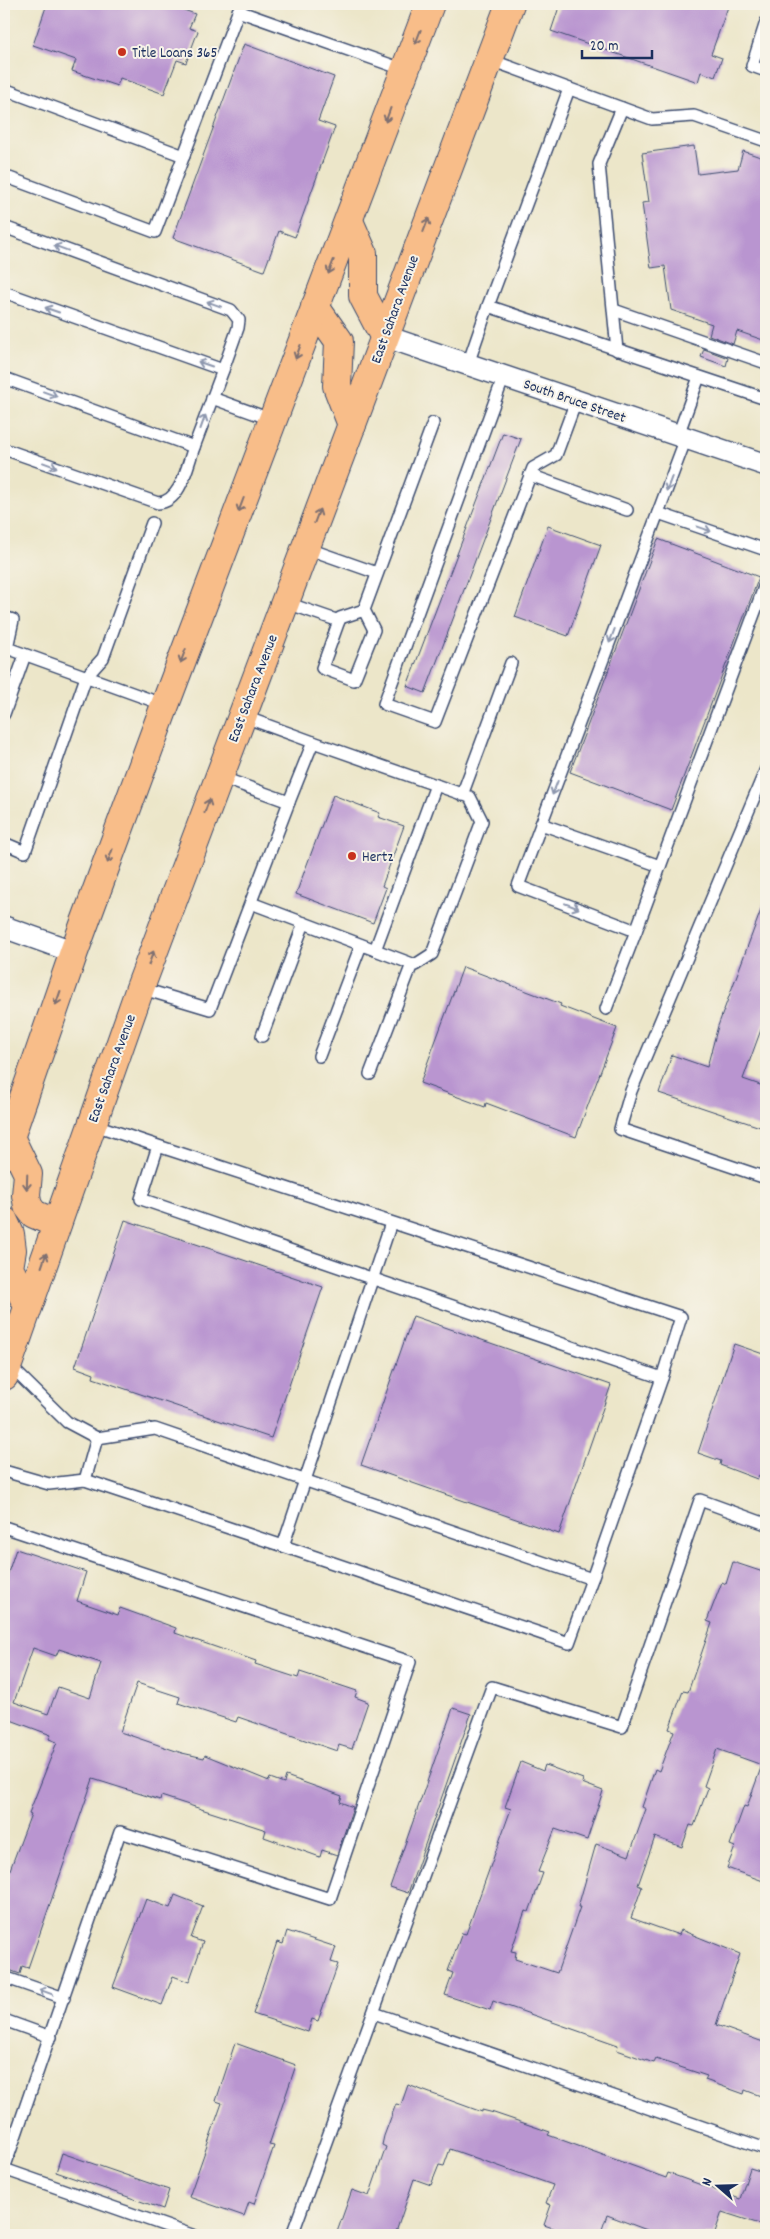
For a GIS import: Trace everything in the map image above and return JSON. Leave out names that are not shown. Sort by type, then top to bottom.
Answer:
[{"type":"main road","points":[[56,1224],[34,1214],[28,1206],[28,1174],[7,1146],[74,952],[165,705],[430,4]]},
{"type":"main road","name":"East Sahara Avenue","points":[[6,1370],[90,1124],[218,776],[510,4]]},
{"type":"main road","points":[[349,221],[363,254],[362,296],[384,336]]},
{"type":"main road","points":[[315,307],[339,341],[337,386],[352,424]]},
{"type":"main road","points":[[4,1221],[10,1234],[12,1250],[9,1268],[28,1306]]},
{"type":"street","name":"South Bruce Street","points":[[384,336],[766,465]]},
{"type":"street","points":[[4,927],[74,952]]},
{"type":"lane","points":[[4,176],[155,232],[239,6],[405,70]]},
{"type":"lane","points":[[766,22],[752,66],[766,71]]},
{"type":"lane","points":[[488,59],[652,119],[694,116],[766,141]]},
{"type":"lane","points":[[4,89],[184,156]]},
{"type":"lane","points":[[468,364],[569,89]]},
{"type":"lane","points":[[617,350],[599,164],[622,108]]},
{"type":"lane","points":[[4,227],[231,310],[238,320],[238,328],[223,370],[175,496],[166,503],[158,503],[4,448]]},
{"type":"lane","points":[[4,292],[223,370]]},
{"type":"lane","points":[[488,306],[766,399]]},
{"type":"lane","points":[[614,310],[766,363]]},
{"type":"lane","points":[[504,376],[384,704],[435,722],[533,468],[556,455],[576,401]]},
{"type":"lane","points":[[636,931],[518,886],[658,513],[682,437],[698,377]]},
{"type":"lane","points":[[4,378],[194,447]]},
{"type":"lane","points":[[212,398],[273,420]]},
{"type":"lane","points":[[364,610],[340,618],[322,668],[354,680],[374,630],[364,610],[433,423]]},
{"type":"lane","points":[[530,475],[627,510]]},
{"type":"lane","points":[[658,513],[766,550]]},
{"type":"lane","points":[[4,843],[25,852],[86,677],[103,658],[152,523]]},
{"type":"lane","points":[[305,547],[377,573]]},
{"type":"lane","points":[[606,1009],[766,582]]},
{"type":"lane","points":[[284,602],[339,621]]},
{"type":"lane","points":[[4,617],[13,620],[7,648],[165,705]]},
{"type":"lane","points":[[4,714],[26,655]]},
{"type":"lane","points":[[462,794],[511,663]]},
{"type":"lane","points":[[241,716],[462,794],[470,798],[482,821],[432,954],[415,965],[251,903]]},
{"type":"lane","points":[[140,988],[210,1009],[313,742]]},
{"type":"lane","points":[[766,769],[630,1091],[620,1129],[766,1178]]},
{"type":"lane","points":[[218,776],[289,802]]},
{"type":"lane","points":[[375,950],[436,786]]},
{"type":"lane","points":[[542,824],[660,866]]},
{"type":"lane","points":[[262,1036],[304,923]]},
{"type":"lane","points":[[319,1056],[361,945]]},
{"type":"lane","points":[[370,1074],[412,964]]},
{"type":"lane","points":[[4,1472],[49,1484],[85,1480],[569,1643],[662,1378],[681,1318],[90,1124]]},
{"type":"lane","points":[[158,1146],[141,1199],[662,1378]]},
{"type":"lane","points":[[283,1546],[392,1223]]},
{"type":"lane","points":[[6,1370],[67,1422],[97,1438],[155,1429],[592,1578]]},
{"type":"lane","points":[[85,1480],[97,1438]]},
{"type":"lane","points":[[292,2235],[492,1687],[622,1727],[700,1500],[766,1524]]},
{"type":"lane","points":[[4,1526],[410,1662],[330,1900],[120,1832],[4,2169],[192,2235]]},
{"type":"lane","points":[[4,1977],[64,1998]]},
{"type":"lane","points":[[374,2013],[766,2149]]},
{"type":"lane","points":[[4,2020],[51,2037]]},
{"type":"building","name":"Title Loans 365","points":[[47,4],[167,4],[195,14],[189,28],[198,31],[186,63],[177,60],[164,94],[120,78],[117,86],[72,71],[76,60],[33,45]]},
{"type":"building","points":[[560,4],[729,4],[711,54],[722,58],[715,77],[701,72],[698,82],[551,31]]},
{"type":"building","points":[[244,44],[334,77],[318,121],[335,127],[295,237],[279,231],[264,271],[173,238]]},
{"type":"building","points":[[694,146],[698,174],[738,169],[743,151],[766,159],[766,341],[737,331],[733,344],[709,335],[712,324],[671,310],[665,266],[651,268],[642,203],[649,202],[642,153]]},
{"type":"building","points":[[704,349],[728,358],[726,366],[701,357]]},
{"type":"building","points":[[503,433],[521,439],[425,693],[407,686]]},
{"type":"building","points":[[548,526],[601,545],[568,636],[515,617]]},
{"type":"building","points":[[658,539],[759,577],[671,810],[570,772]]},
{"type":"building","name":"Hertz","points":[[333,795],[380,813],[378,817],[404,826],[382,886],[386,888],[373,923],[296,894]]},
{"type":"building","points":[[764,902],[766,902],[766,1016],[743,1079],[766,1087],[766,1129],[659,1093],[672,1055],[707,1067],[718,1026]]},
{"type":"building","points":[[463,967],[561,1004],[560,1006],[617,1028],[576,1137],[486,1103],[485,1107],[420,1083]]},
{"type":"building","points":[[125,1220],[323,1287],[271,1438],[93,1378],[94,1374],[75,1367]]},
{"type":"building","points":[[413,1316],[611,1385],[559,1534],[361,1465]]},
{"type":"building","points":[[734,1344],[766,1355],[766,1478],[759,1475],[757,1479],[720,1465],[721,1461],[698,1453]]},
{"type":"building","points":[[16,1549],[86,1572],[77,1601],[118,1615],[120,1608],[176,1628],[175,1633],[256,1661],[255,1664],[298,1678],[300,1672],[357,1691],[355,1697],[368,1702],[352,1749],[339,1745],[337,1751],[238,1717],[236,1722],[178,1703],[180,1697],[137,1683],[120,1732],[182,1753],[204,1758],[205,1755],[269,1781],[270,1778],[284,1783],[286,1776],[342,1796],[340,1802],[353,1807],[337,1855],[322,1850],[320,1857],[264,1837],[266,1830],[161,1796],[160,1800],[93,1779],[28,1968],[22,1966],[20,1974],[4,1968],[4,1894],[10,1875],[8,1875],[31,1814],[29,1813],[57,1742],[49,1739],[51,1735],[8,1719],[7,1724],[4,1723],[4,1585]],"holes":[[[33,1648],[56,1656],[59,1649],[101,1663],[90,1698],[58,1687],[48,1714],[14,1702]]]},
{"type":"building","points":[[733,1562],[766,1573],[766,1882],[727,1868],[735,1847],[730,1845],[744,1806],[747,1807],[762,1765],[717,1749],[704,1786],[708,1788],[694,1826],[690,1825],[682,1847],[655,1837],[638,1885],[642,1887],[631,1918],[679,1935],[681,1930],[740,1954],[716,2025],[766,2043],[766,2098],[745,2090],[744,2094],[705,2080],[707,2076],[656,2059],[654,2063],[617,2050],[618,2045],[493,2001],[490,2010],[445,1995],[453,1973],[448,1971],[462,1933],[466,1934],[511,1809],[505,1807],[521,1762],[543,1771],[545,1765],[583,1779],[582,1783],[603,1791],[587,1840],[555,1829],[538,1872],[543,1873],[529,1912],[525,1911],[511,1951],[516,1952],[515,1959],[557,1973],[580,1907],[578,1907],[596,1844],[629,1856],[646,1809],[642,1807],[655,1769],[659,1771],[674,1731],[669,1729],[683,1691],[688,1692],[712,1623],[707,1621],[722,1582],[726,1584]]},
{"type":"building","points":[[453,1708],[471,1714],[408,1893],[390,1887]]},
{"type":"building","points":[[175,1895],[203,1906],[191,1938],[203,1942],[189,1982],[173,1976],[162,2005],[113,1987],[146,1899],[170,1908]]},
{"type":"building","points":[[287,1931],[336,1947],[331,1962],[338,1964],[318,2021],[312,2019],[308,2032],[253,2014],[277,1942],[283,1944]]},
{"type":"building","points":[[235,2043],[296,2065],[269,2145],[274,2146],[254,2204],[249,2202],[244,2216],[189,2197],[222,2103],[216,2101]]},
{"type":"building","points":[[408,2085],[482,2112],[482,2110],[494,2113],[550,2132],[548,2135],[666,2178],[668,2173],[740,2199],[750,2168],[766,2173],[766,2226],[722,2212],[714,2235],[645,2235],[647,2230],[607,2215],[600,2235],[574,2235],[544,2225],[551,2205],[546,2203],[553,2185],[450,2149],[444,2166],[439,2165],[431,2185],[414,2179],[395,2235],[336,2235],[352,2190],[369,2196],[386,2147],[382,2145],[384,2136],[396,2104],[401,2105]]},
{"type":"building","points":[[62,2153],[169,2190],[163,2209],[56,2172]]},
{"type":"place","name":"Title Loans 365","points":[[122,52]]},
{"type":"place","name":"Hertz","points":[[352,856]]}]
